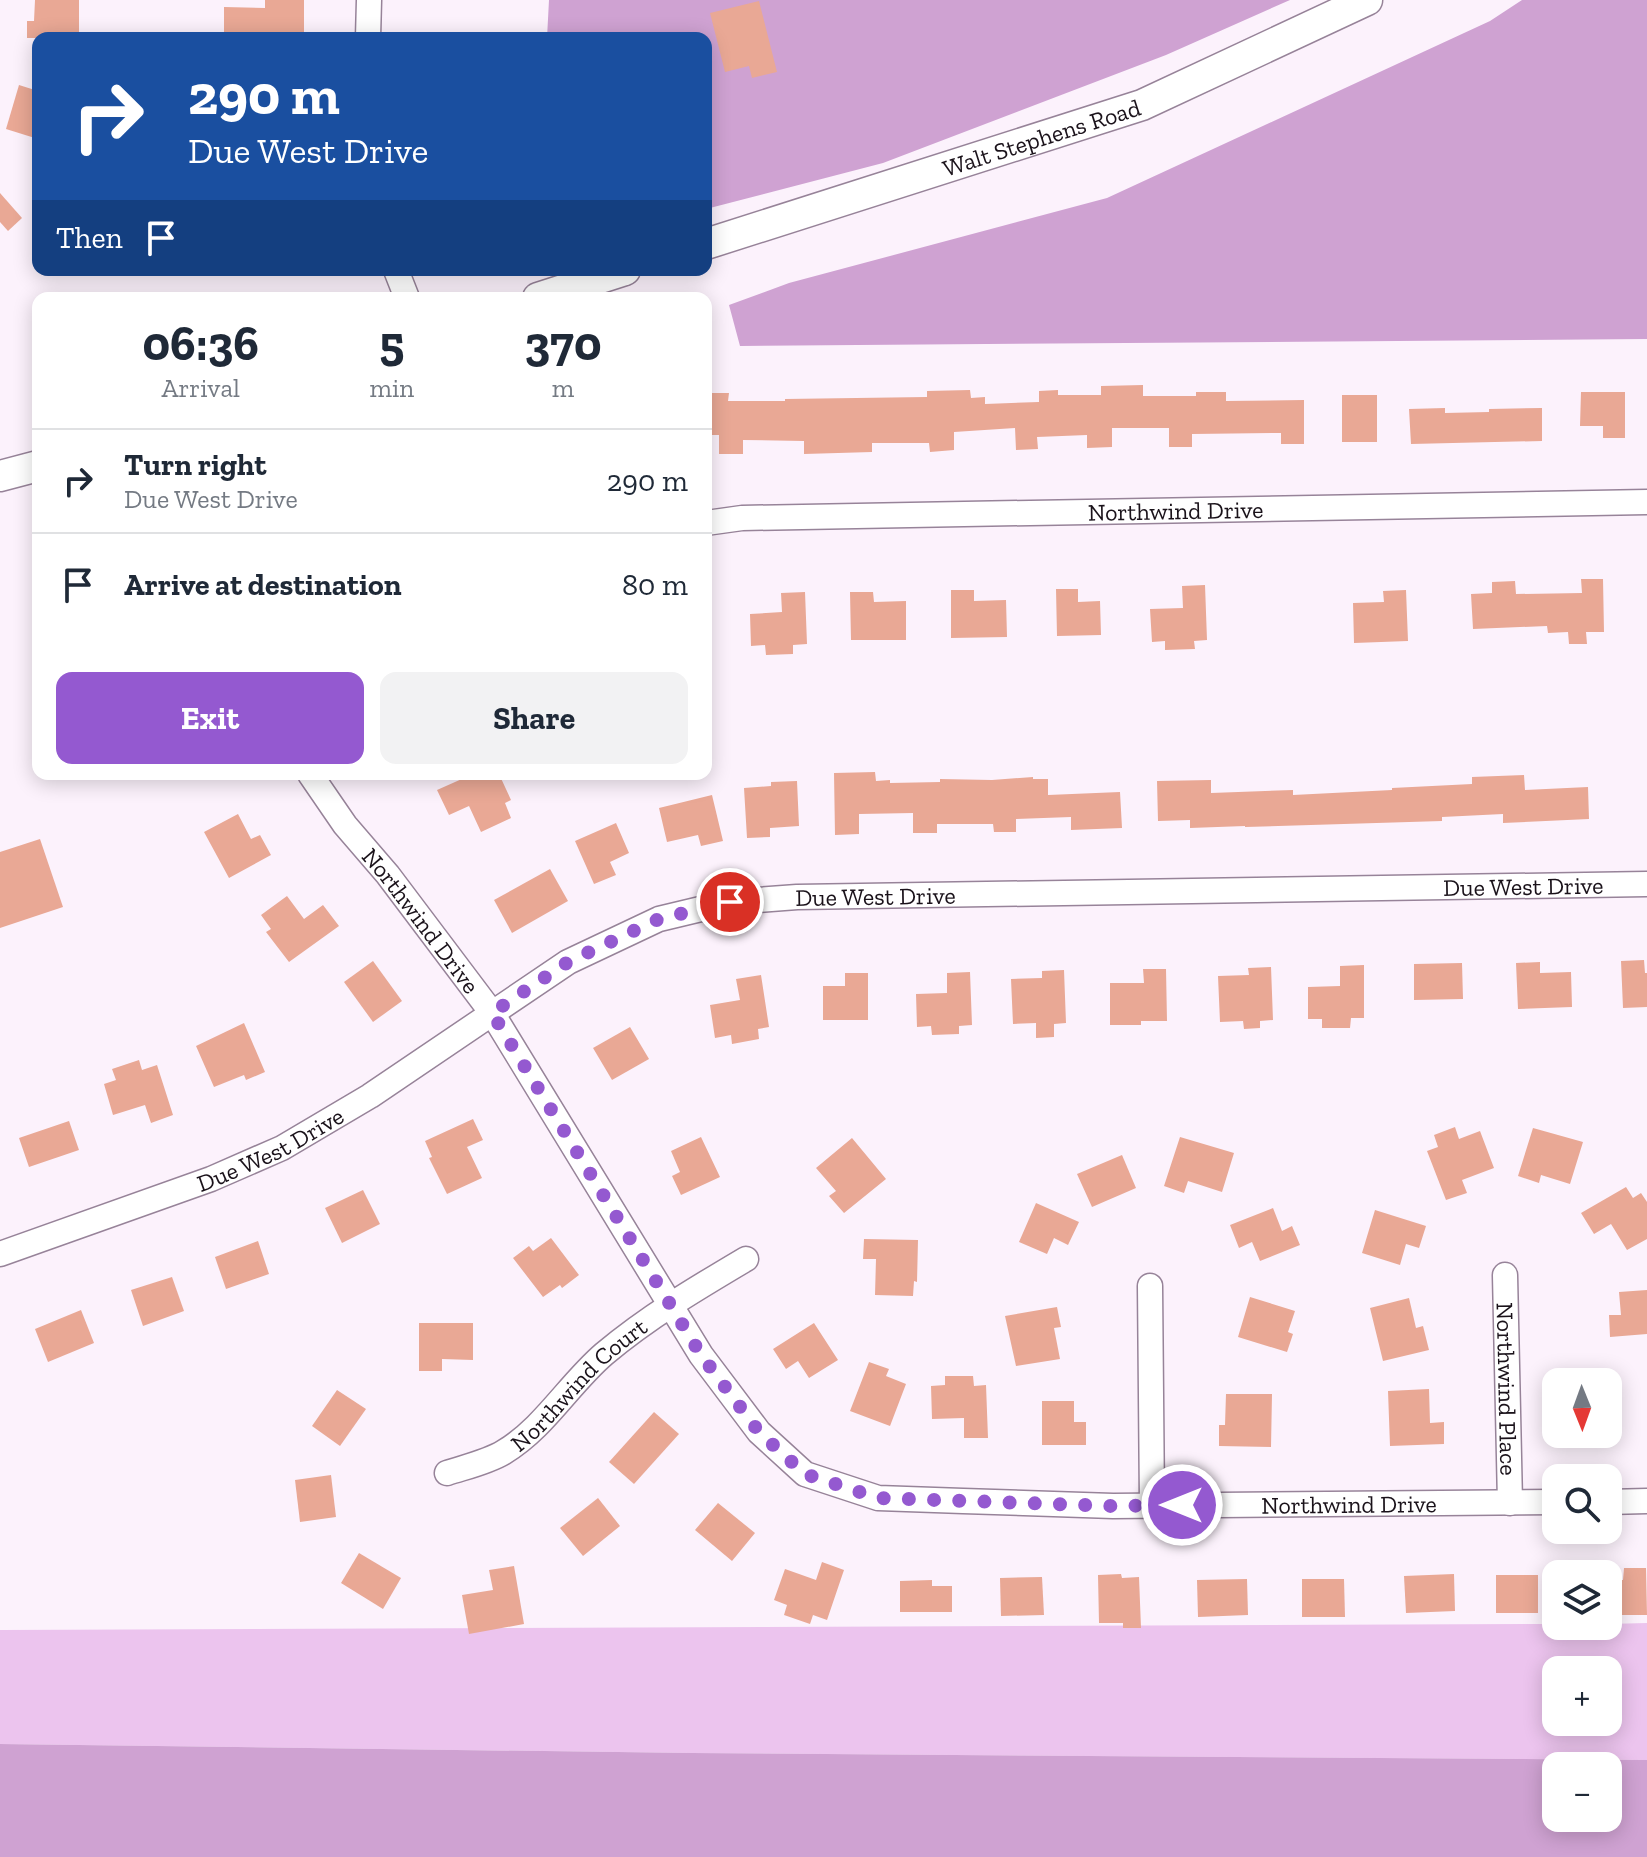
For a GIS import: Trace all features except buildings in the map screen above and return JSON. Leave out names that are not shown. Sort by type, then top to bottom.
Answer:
[{"type":"street","points":[[368,32],[369,0]]},
{"type":"street","name":"Walt Stephens Road","points":[[712,242],[1142,105],[1367,0]]},
{"type":"street","points":[[557,292],[606,276]]},
{"type":"street","points":[[0,476],[32,468]]},
{"type":"street","name":"Northwind Drive","points":[[712,522],[742,518],[1647,502]]},
{"type":"street","name":"Northwind Drive","points":[[314,780],[345,825],[388,875],[492,1013],[701,1355],[759,1432],[805,1474],[878,1498],[1152,1505],[1542,1502]]},
{"type":"street","name":"Due West Drive","points":[[0,1254],[211,1179],[282,1148],[370,1096],[568,962],[659,919],[730,902],[813,897],[1647,884]]},
{"type":"street","name":"Northwind Court","points":[[447,1473],[503,1453],[536,1427],[568,1389],[604,1355],[670,1304],[746,1259]]},
{"type":"street","name":"Northwind Place","points":[[1505,1275],[1510,1503]]},
{"type":"street","points":[[1150,1286],[1152,1505]]},
{"type":"street","points":[[1622,1502],[1647,1501]]},
{"type":"shaded area","points":[[549,0],[1290,0],[1166,55],[883,163],[712,207],[712,32],[547,32]]},
{"type":"shaded area","points":[[1522,0],[1647,0],[1647,339],[740,346],[729,305],[789,283],[1107,198],[1490,21]]},
{"type":"shaded area","points":[[1647,1623],[1647,1760],[1622,1760],[1622,1752],[1542,1752],[1542,1759],[0,1744],[0,1630],[1542,1624],[1542,1640],[1622,1640],[1622,1624]]},
{"type":"shaded area","points":[[0,1744],[1542,1759],[1542,1832],[1622,1832],[1622,1760],[1647,1760],[1647,1857],[0,1857]]},
{"type":"route","points":[[730,902],[659,919],[568,962],[492,1013],[701,1355],[759,1432],[805,1474],[878,1498],[1113,1506],[1182,1505]]}]
